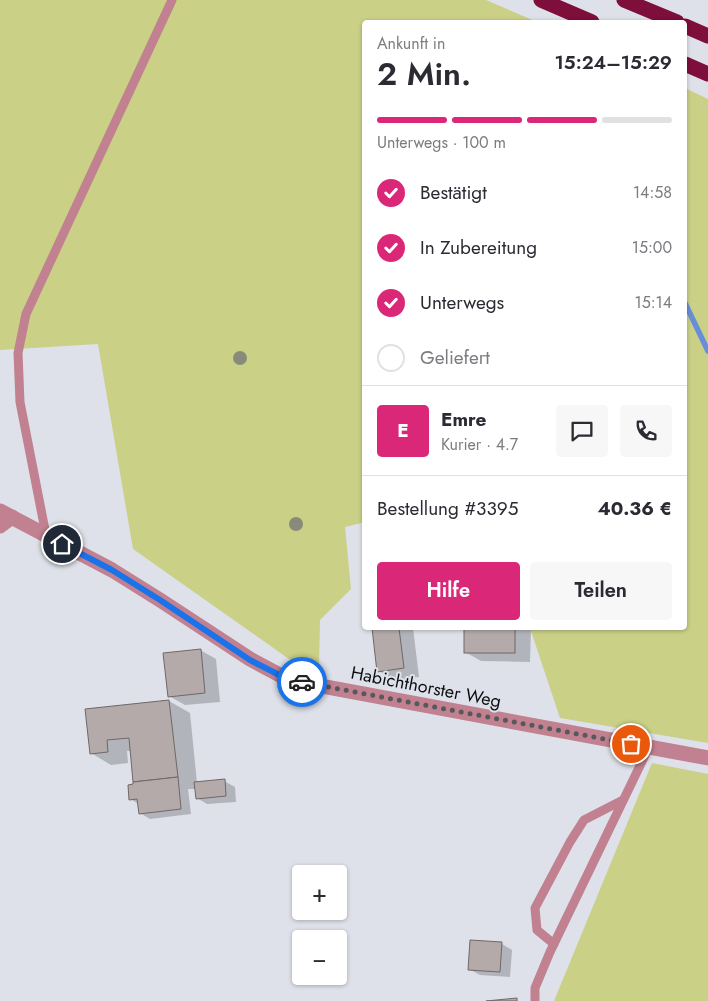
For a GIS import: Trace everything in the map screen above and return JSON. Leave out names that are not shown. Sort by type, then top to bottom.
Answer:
[{"type":"highway","points":[[541,0],[587,20]]},
{"type":"highway","points":[[624,0],[672,20]]},
{"type":"highway","points":[[687,27],[708,36]]},
{"type":"highway","points":[[687,65],[708,74]]},
{"type":"street","name":"Habichthorster Weg","points":[[4,518],[46,535],[112,570],[250,660],[289,680],[708,758]]},
{"type":"lane","points":[[46,535],[20,402],[18,353],[26,314],[172,0]]},
{"type":"lane","points":[[535,1001],[535,988],[554,944],[649,747]]},
{"type":"lane","points":[[554,944],[537,930],[535,908],[570,842],[584,820],[624,800]]},
{"type":"green space","points":[[0,0],[486,0],[532,20],[362,20],[362,523],[345,527],[351,589],[320,620],[319,668],[289,659],[133,549],[98,344],[0,350]]},
{"type":"green space","points":[[687,89],[708,99],[708,743],[560,718],[531,630],[687,630]]},
{"type":"green space","points":[[652,763],[708,774],[708,1001],[554,1001]]},
{"type":"building","points":[[372,630],[399,630],[404,668],[377,672]]},
{"type":"building","points":[[464,630],[515,630],[515,653],[464,653]]},
{"type":"building","points":[[201,649],[205,693],[168,697],[163,653]]},
{"type":"building","points":[[169,700],[178,777],[133,782],[129,738],[107,740],[108,752],[90,754],[85,709]]},
{"type":"building","points":[[178,777],[181,809],[139,814],[137,799],[129,800],[128,785],[133,784],[133,782]]},
{"type":"building","points":[[225,779],[226,796],[196,799],[194,782]]},
{"type":"building","points":[[470,940],[502,942],[500,972],[468,970]]},
{"type":"building","points":[[517,998],[517,1001],[486,1001]]},
{"type":"waterway","points":[[687,307],[708,351]]},
{"type":"way so far","points":[[302,682],[631,744]]},
{"type":"route","points":[[62,544],[112,570],[250,660],[289,680],[302,682]]}]
